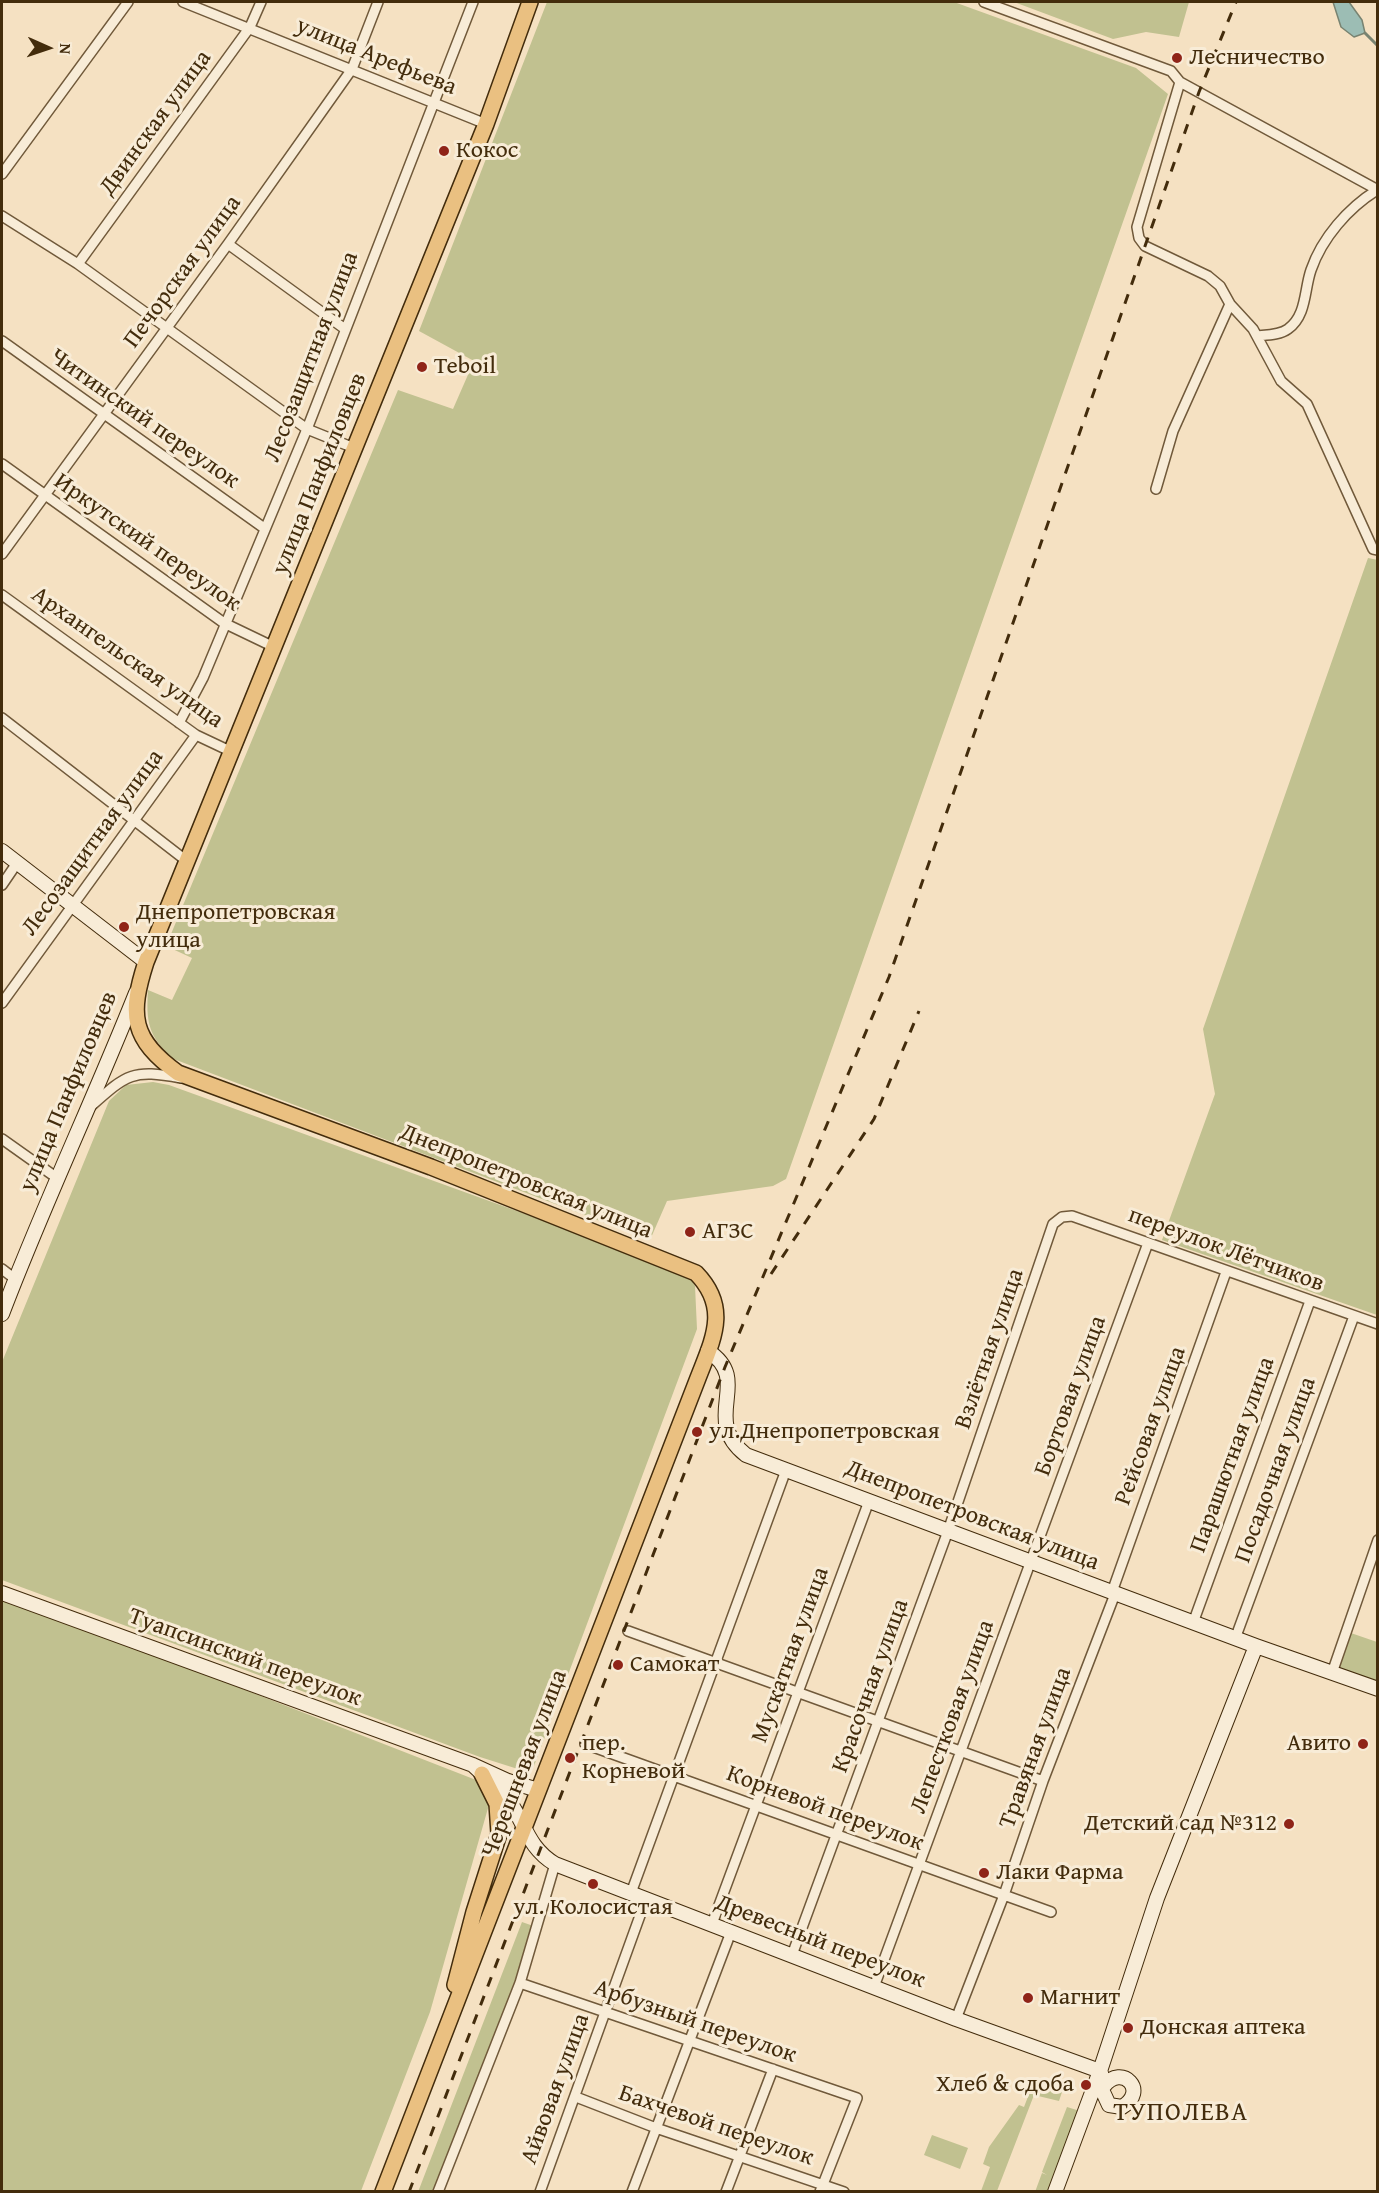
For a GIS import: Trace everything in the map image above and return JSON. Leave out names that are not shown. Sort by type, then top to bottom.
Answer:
[{"type":"main road","name":"улица Панфиловцев","points":[[146,962],[486,124],[530,2]]},
{"type":"main road","name":"Днепропетровская улица","points":[[146,962],[138,988],[136,1013],[140,1035],[149,1050],[178,1073],[431,1167],[696,1273],[708,1286],[717,1312],[715,1332],[708,1351]]},
{"type":"main road","name":"Черешневая улица","points":[[383,2192],[708,1351]]},
{"type":"main road","points":[[455,2006],[455,1982],[499,1834],[497,1804],[477,1770]]},
{"type":"street","points":[[2,174],[128,2]]},
{"type":"street","name":"улица Арефьева","points":[[183,2],[250,27],[486,124]]},
{"type":"street","name":"Двинская улица","points":[[78,264],[250,27],[261,2]]},
{"type":"street","name":"Печорская улица","points":[[2,554],[228,244],[351,69],[378,2]]},
{"type":"street","name":"Лесозащитная улица","points":[[179,723],[203,678],[307,429],[473,2]]},
{"type":"street","points":[[984,2],[1171,71],[1180,82],[1377,190],[1362,200],[1319,250],[1298,318],[1287,330],[1257,336]]},
{"type":"street","points":[[1180,82],[1137,227],[1139,238],[1145,246],[1208,276],[1220,286],[1230,304],[1257,336],[1281,381],[1307,404],[1373,549],[1377,550]]},
{"type":"street","points":[[2,216],[78,264],[307,429],[354,448]]},
{"type":"street","points":[[228,244],[345,329]]},
{"type":"street","points":[[1156,489],[1173,431],[1230,304]]},
{"type":"street","name":"Читинский переулок","points":[[2,341],[264,528]]},
{"type":"street","name":"Иркутский переулок","points":[[2,464],[225,623],[274,647]]},
{"type":"street","name":"Архангельская улица","points":[[2,595],[196,735],[232,752]]},
{"type":"street","points":[[2,718],[188,862]]},
{"type":"street","name":"Лесозащитная улица","points":[[2,1003],[196,735]]},
{"type":"street","points":[[2,851],[146,962]]},
{"type":"street","points":[[2,885],[17,863]]},
{"type":"street","name":"улица Панфиловцев","points":[[2,1314],[138,988]]},
{"type":"street","points":[[90,1107],[118,1083],[145,1072],[198,1082]]},
{"type":"street","points":[[2,1139],[57,1178]]},
{"type":"street","name":"переулок Лётчиков","points":[[1062,1217],[1072,1216],[1377,1324]]},
{"type":"street","name":"Взлётная улица","points":[[948,1531],[1053,1224],[1062,1217]]},
{"type":"street","name":"Бортовая улица","points":[[1032,1562],[1148,1243]]},
{"type":"street","points":[[2,1269],[15,1279]]},
{"type":"street","name":"Рейсовая улица","points":[[1114,1593],[1226,1272]]},
{"type":"street","name":"Парашютная улица","points":[[1193,1623],[1310,1301]]},
{"type":"street","name":"Посадочная улица","points":[[1235,1638],[1354,1316]]},
{"type":"street","name":"Днепропетровская улица","points":[[708,1351],[725,1367],[728,1379],[725,1414],[727,1431],[734,1445],[746,1455],[1193,1623],[1377,1689]]},
{"type":"street","points":[[631,1893],[713,1663],[786,1470]]},
{"type":"street","name":"Мускатная улица","points":[[712,1924],[868,1501]]},
{"type":"street","name":"Красочная улица","points":[[792,1955],[948,1531]]},
{"type":"street","points":[[1332,1673],[1377,1540]]},
{"type":"street","name":"Лепестковая улица","points":[[874,1987],[1032,1562]]},
{"type":"street","name":"Туапсинский переулок","points":[[2,1593],[477,1770],[538,1790]]},
{"type":"street","name":"Травяная улица","points":[[956,2019],[1004,1895],[1042,1781],[1114,1593]]},
{"type":"street","points":[[628,1631],[1042,1781]]},
{"type":"street","points":[[1055,2192],[1100,2071],[1157,1898],[1256,1646]]},
{"type":"street","name":"Корневой переулок","points":[[585,1744],[1051,1912]]},
{"type":"street","name":"Туапсинский переулок","points":[[477,1770],[505,1794],[525,1829]]},
{"type":"street","name":"Древесный переулок","points":[[525,1829],[531,1844],[540,1854],[555,1864],[956,2019],[1100,2071]]},
{"type":"street","points":[[438,2192],[520,1983],[535,1924],[555,1864]]},
{"type":"street","name":"Айвовая улица","points":[[540,2192],[646,1899]]},
{"type":"street","points":[[632,2192],[731,1932]]},
{"type":"street","name":"Арбузный переулок","points":[[520,1983],[857,2098],[821,2188]]},
{"type":"street","points":[[726,2192],[773,2069]]},
{"type":"street","points":[[1100,2071],[1104,2086]]},
{"type":"street","name":"Бахчевой переулок","points":[[576,2097],[821,2188],[844,2192]]},
{"type":"green space","points":[[547,2],[954,2],[1136,68],[1168,94],[786,1179],[773,1186],[667,1201],[650,1240],[171,1058],[157,1042],[148,1019],[148,990],[172,1000],[192,958],[166,946],[398,390],[453,409],[474,361],[419,331]]},
{"type":"green space","points":[[1014,2],[1189,2],[1179,37],[1146,32],[1113,39]]},
{"type":"green space","points":[[1368,558],[1378,560],[1377,1315],[1162,1240],[1215,1094],[1203,1029]]},
{"type":"green space","points":[[153,1082],[169,1085],[688,1273],[695,1286],[697,1329],[534,1766],[521,1770],[480,1757],[2,1580],[2,1362],[109,1101],[126,1085]]},
{"type":"green space","points":[[2,1595],[494,1787],[430,2012],[361,2191],[2,2191]]},
{"type":"green space","points":[[1348,1632],[1377,1642],[1377,1682],[1335,1668]]},
{"type":"green space","points":[[522,1922],[539,1928],[441,2191],[418,2192]]},
{"type":"green space","points":[[1034,2081],[1062,2092],[1059,2101],[1034,2095],[997,2191],[981,2191],[990,2167],[983,2164],[989,2147],[1019,2105],[1024,2107]]},
{"type":"green space","points":[[1067,2107],[1080,2111],[1049,2191],[1035,2192],[1042,2173],[1047,2175],[1042,2172]]},
{"type":"green space","points":[[932,2135],[968,2148],[960,2169],[924,2155]]},
{"type":"water","points":[[1333,2],[1349,2],[1362,20],[1365,33],[1354,37],[1341,27]]},
{"type":"waterway","points":[[1365,33],[1378,46]]},
{"type":"railway","points":[[409,2192],[725,1367],[889,977],[1199,92],[1236,2]]},
{"type":"railway","points":[[771,1274],[874,1119],[919,1011]]},
{"type":"place","name":"Лесничество","points":[[1177,58]]},
{"type":"place","name":"Кокос","points":[[444,151]]},
{"type":"place","name":"Teboil","points":[[422,367]]},
{"type":"place","name":"Днепропетровская улица","points":[[124,927]]},
{"type":"place","name":"АГЗС","points":[[690,1232]]},
{"type":"place","name":"ул.Днепропетровская","points":[[697,1432]]},
{"type":"place","name":"Самокат","points":[[618,1665]]},
{"type":"place","name":"Авито","points":[[1363,1744]]},
{"type":"place","name":"пер. Корневой","points":[[570,1758]]},
{"type":"place","name":"Детский сад №312","points":[[1289,1824]]},
{"type":"place","name":"Лаки Фарма","points":[[984,1873]]},
{"type":"place","name":"ул. Колосистая","points":[[593,1884]]},
{"type":"place","name":"Магнит","points":[[1028,1998]]},
{"type":"place","name":"Донская аптека","points":[[1128,2028]]},
{"type":"place","name":"Хлеб & сдоба","points":[[1086,2085]]},
{"type":"district","name":"ТУПОЛЕВА","points":[[1181,2113]]}]
